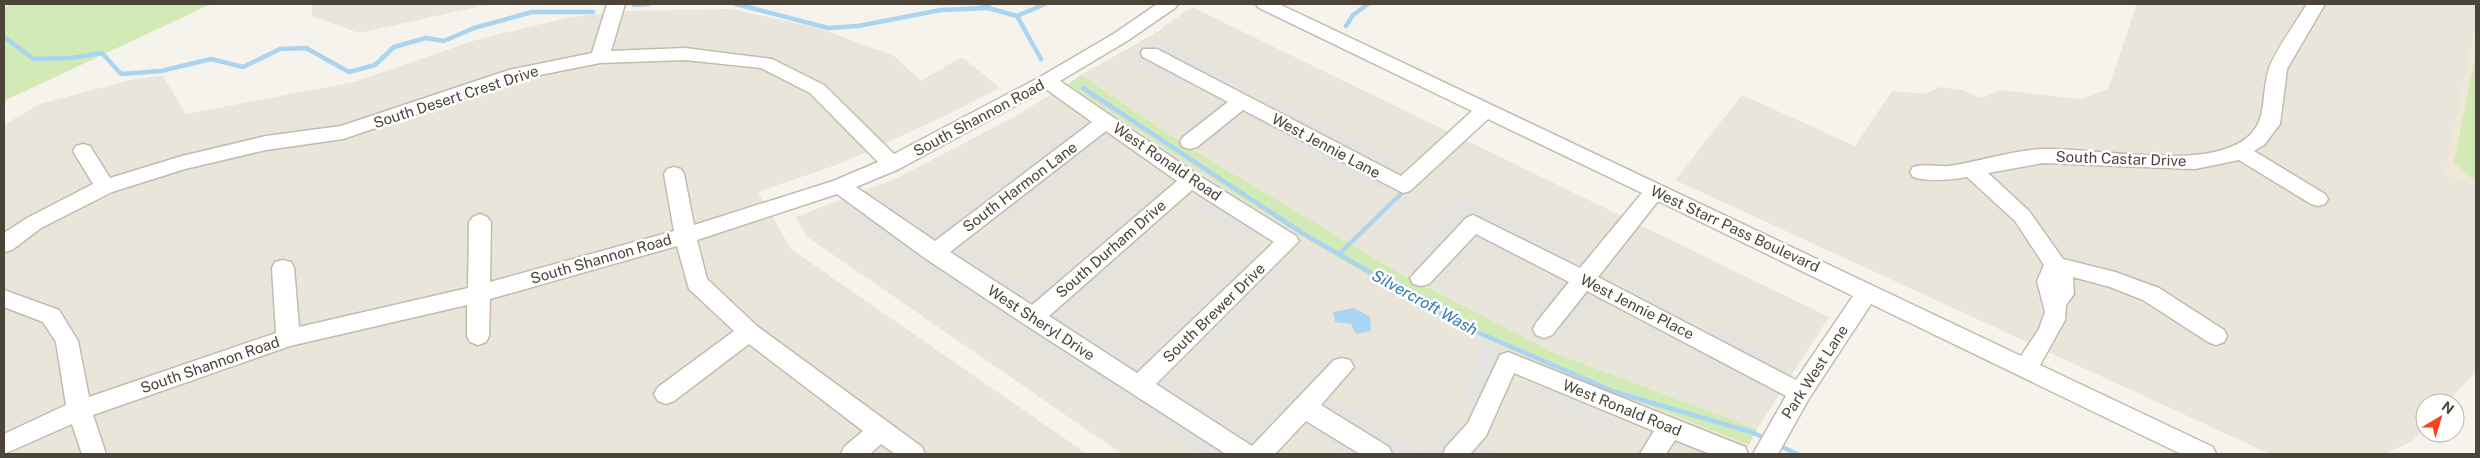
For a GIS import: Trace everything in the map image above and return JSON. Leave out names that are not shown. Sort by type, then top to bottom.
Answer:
[{"type":"street","points":[[600,57],[616,4]]},
{"type":"street","name":"South Shannon Road","points":[[4,445],[79,410],[288,338],[478,294],[685,236],[840,186],[892,164],[1047,81],[1121,37],[1168,4]]},
{"type":"street","name":"West Starr Pass Boulevard","points":[[1265,4],[1654,192],[1868,291],[2204,454]]},
{"type":"street","name":"South Castar Drive","points":[[1920,172],[1948,173],[2043,156],[2195,162],[2230,156],[2257,140],[2270,124],[2278,69],[2316,4]]},
{"type":"street","name":"West Jennie Lane","points":[[1150,53],[1403,186],[1485,110]]},
{"type":"street","name":"South Desert Crest Drive","points":[[4,244],[34,223],[105,187],[182,163],[266,143],[343,132],[516,74],[600,57],[685,54],[765,63],[817,89],[892,164]]},
{"type":"street","name":"West Ronald Road","points":[[1047,81],[1191,180],[1288,241]]},
{"type":"street","points":[[1190,142],[1241,101]]},
{"type":"street","name":"South Harmon Lane","points":[[934,253],[1106,122]]},
{"type":"street","points":[[83,150],[105,187]]},
{"type":"street","points":[[2239,151],[2318,199]]},
{"type":"street","points":[[1972,169],[2022,216],[2056,265],[2062,277],[2062,294],[2056,302],[2055,319],[2026,368]]},
{"type":"street","points":[[674,174],[685,236],[697,283],[749,332],[913,454]]},
{"type":"street","name":"South Durham Drive","points":[[1032,318],[1191,180]]},
{"type":"street","name":"West Sheryl Drive","points":[[840,186],[934,253],[1032,318],[1245,454]]},
{"type":"street","points":[[1544,329],[1654,192]]},
{"type":"street","points":[[478,336],[480,222]]},
{"type":"street","name":"West Jennie Place","points":[[1421,278],[1473,223],[1800,393]]},
{"type":"street","name":"South Brewer Drive","points":[[1139,386],[1288,241]]},
{"type":"street","points":[[2056,265],[2115,280],[2151,294],[2216,336]]},
{"type":"street","points":[[283,268],[288,338]]},
{"type":"street","name":"Park West Lane","points":[[1765,454],[1800,393],[1868,291]]},
{"type":"street","points":[[4,298],[52,316],[67,341],[79,410],[94,454]]},
{"type":"street","points":[[666,394],[749,332]]},
{"type":"street","name":"West Ronald Road","points":[[1455,454],[1477,429],[1508,361],[1736,454]]},
{"type":"street","points":[[1260,454],[1342,367]]},
{"type":"street","points":[[1305,408],[1380,454]]},
{"type":"street","points":[[1652,454],[1670,428]]},
{"type":"street","points":[[853,454],[881,430]]},
{"type":"shaded area","points":[[312,4],[490,4],[359,33],[312,16]]},
{"type":"shaded area","points":[[2137,4],[2476,4],[2476,27],[2445,173],[2476,185],[2476,371],[2456,393],[2415,393],[2415,438],[2412,441],[2386,454],[2270,454],[1675,180],[1742,95],[1855,146],[1892,91],[1926,94],[1939,87],[1962,90],[1981,98],[2000,90],[2081,99],[2108,89]]},
{"type":"shaded area","points":[[1192,7],[1829,317],[1757,429],[1555,353],[1403,275],[1193,150],[1081,75],[1152,35]]},
{"type":"shaded area","points":[[731,9],[818,28],[894,56],[921,81],[962,57],[1000,88],[947,115],[842,163],[758,192],[791,249],[1087,454],[4,454],[4,125],[40,104],[134,79],[163,76],[186,114],[354,82],[479,39],[571,17],[628,11]]},
{"type":"shaded area","points":[[2476,27],[2476,185],[2444,174]]},
{"type":"shaded area","points":[[1155,38],[1250,86],[1232,101],[1193,80],[1181,89],[1126,60]]},
{"type":"shaded area","points":[[1068,84],[1282,224],[1400,293],[1636,401],[1749,445],[1742,454],[1122,454],[806,236],[796,217],[899,177],[1014,117]]},
{"type":"shaded area","points":[[1271,97],[1403,163],[1375,190],[1282,142],[1286,137],[1247,117]]},
{"type":"shaded area","points":[[1217,98],[1240,110],[1234,115],[1243,120],[1215,144],[1182,127]]},
{"type":"shaded area","points":[[1082,119],[1114,137],[1008,221],[995,213],[958,244],[1033,292],[1163,182],[1183,193],[1142,230],[1156,238],[1076,308],[1065,300],[1057,308],[1137,359],[1171,324],[1257,247],[1281,261],[1277,266],[1288,273],[1232,328],[1235,330],[1215,351],[1189,335],[1153,370],[1249,432],[1326,353],[1347,366],[1272,446],[1279,451],[1276,454],[1199,454],[844,216],[869,197],[879,203],[887,197],[936,229]]},
{"type":"shaded area","points":[[1212,190],[1269,223],[1248,241],[1191,207]]},
{"type":"shaded area","points":[[1462,194],[1577,252],[1561,271],[1522,251],[1514,260],[1485,245],[1483,239],[1441,285],[1401,263]]},
{"type":"shaded area","points":[[1611,238],[1639,252],[1620,275],[1592,261]]},
{"type":"shaded area","points":[[1557,278],[1598,299],[1567,337],[1526,315]]},
{"type":"shaded area","points":[[1630,282],[1691,315],[1670,344],[1644,331],[1651,322],[1615,302]]},
{"type":"shaded area","points":[[1712,324],[1790,364],[1770,397],[1690,354]]},
{"type":"shaded area","points":[[1484,345],[1502,352],[1478,407],[1460,400]]},
{"type":"shaded area","points":[[1545,383],[1621,425],[1610,439],[1533,396]]},
{"type":"shaded area","points":[[1338,400],[1425,453],[1450,424],[1494,451],[1491,454],[1348,454],[1309,431]]},
{"type":"green space","points":[[13,4],[211,4],[4,101],[4,8]]},
{"type":"green space","points":[[2476,52],[2476,181],[2454,163]]},
{"type":"green space","points":[[1081,75],[1193,150],[1403,275],[1555,353],[1757,429],[1749,445],[1528,356],[1400,293],[1273,218],[1068,84]]},
{"type":"water","points":[[1354,308],[1370,317],[1371,331],[1356,334],[1351,324],[1335,322],[1333,312]]},
{"type":"waterway","name":"Silvercroft Wash","points":[[634,5],[648,4]]},
{"type":"waterway","name":"Silvercroft Wash","points":[[736,4],[828,28],[858,26],[941,10],[988,8]]},
{"type":"waterway","name":"Silvercroft Wash","points":[[981,4],[988,8]]},
{"type":"waterway","name":"Silvercroft Wash","points":[[988,8],[989,4]]},
{"type":"waterway","points":[[1017,16],[1045,4]]},
{"type":"waterway","points":[[1346,26],[1353,15],[1368,4]]},
{"type":"waterway","name":"Silvercroft Wash","points":[[988,8],[1017,16]]},
{"type":"waterway","name":"Silvercroft Wash","points":[[4,37],[34,59],[71,58],[102,53],[121,74],[161,71],[211,59],[243,67],[280,49],[306,48],[349,72],[375,65],[394,47],[426,38],[444,41],[474,28],[532,12],[593,12]]},
{"type":"waterway","name":"Silvercroft Wash","points":[[1017,16],[1041,59]]},
{"type":"waterway","name":"Silvercroft Wash","points":[[1083,88],[1302,233],[1463,326],[1615,392],[1751,432],[1767,439]]},
{"type":"waterway","points":[[1342,256],[1341,252],[1405,190]]},
{"type":"waterway","name":"Silvercroft Wash","points":[[1778,445],[1797,454]]}]
